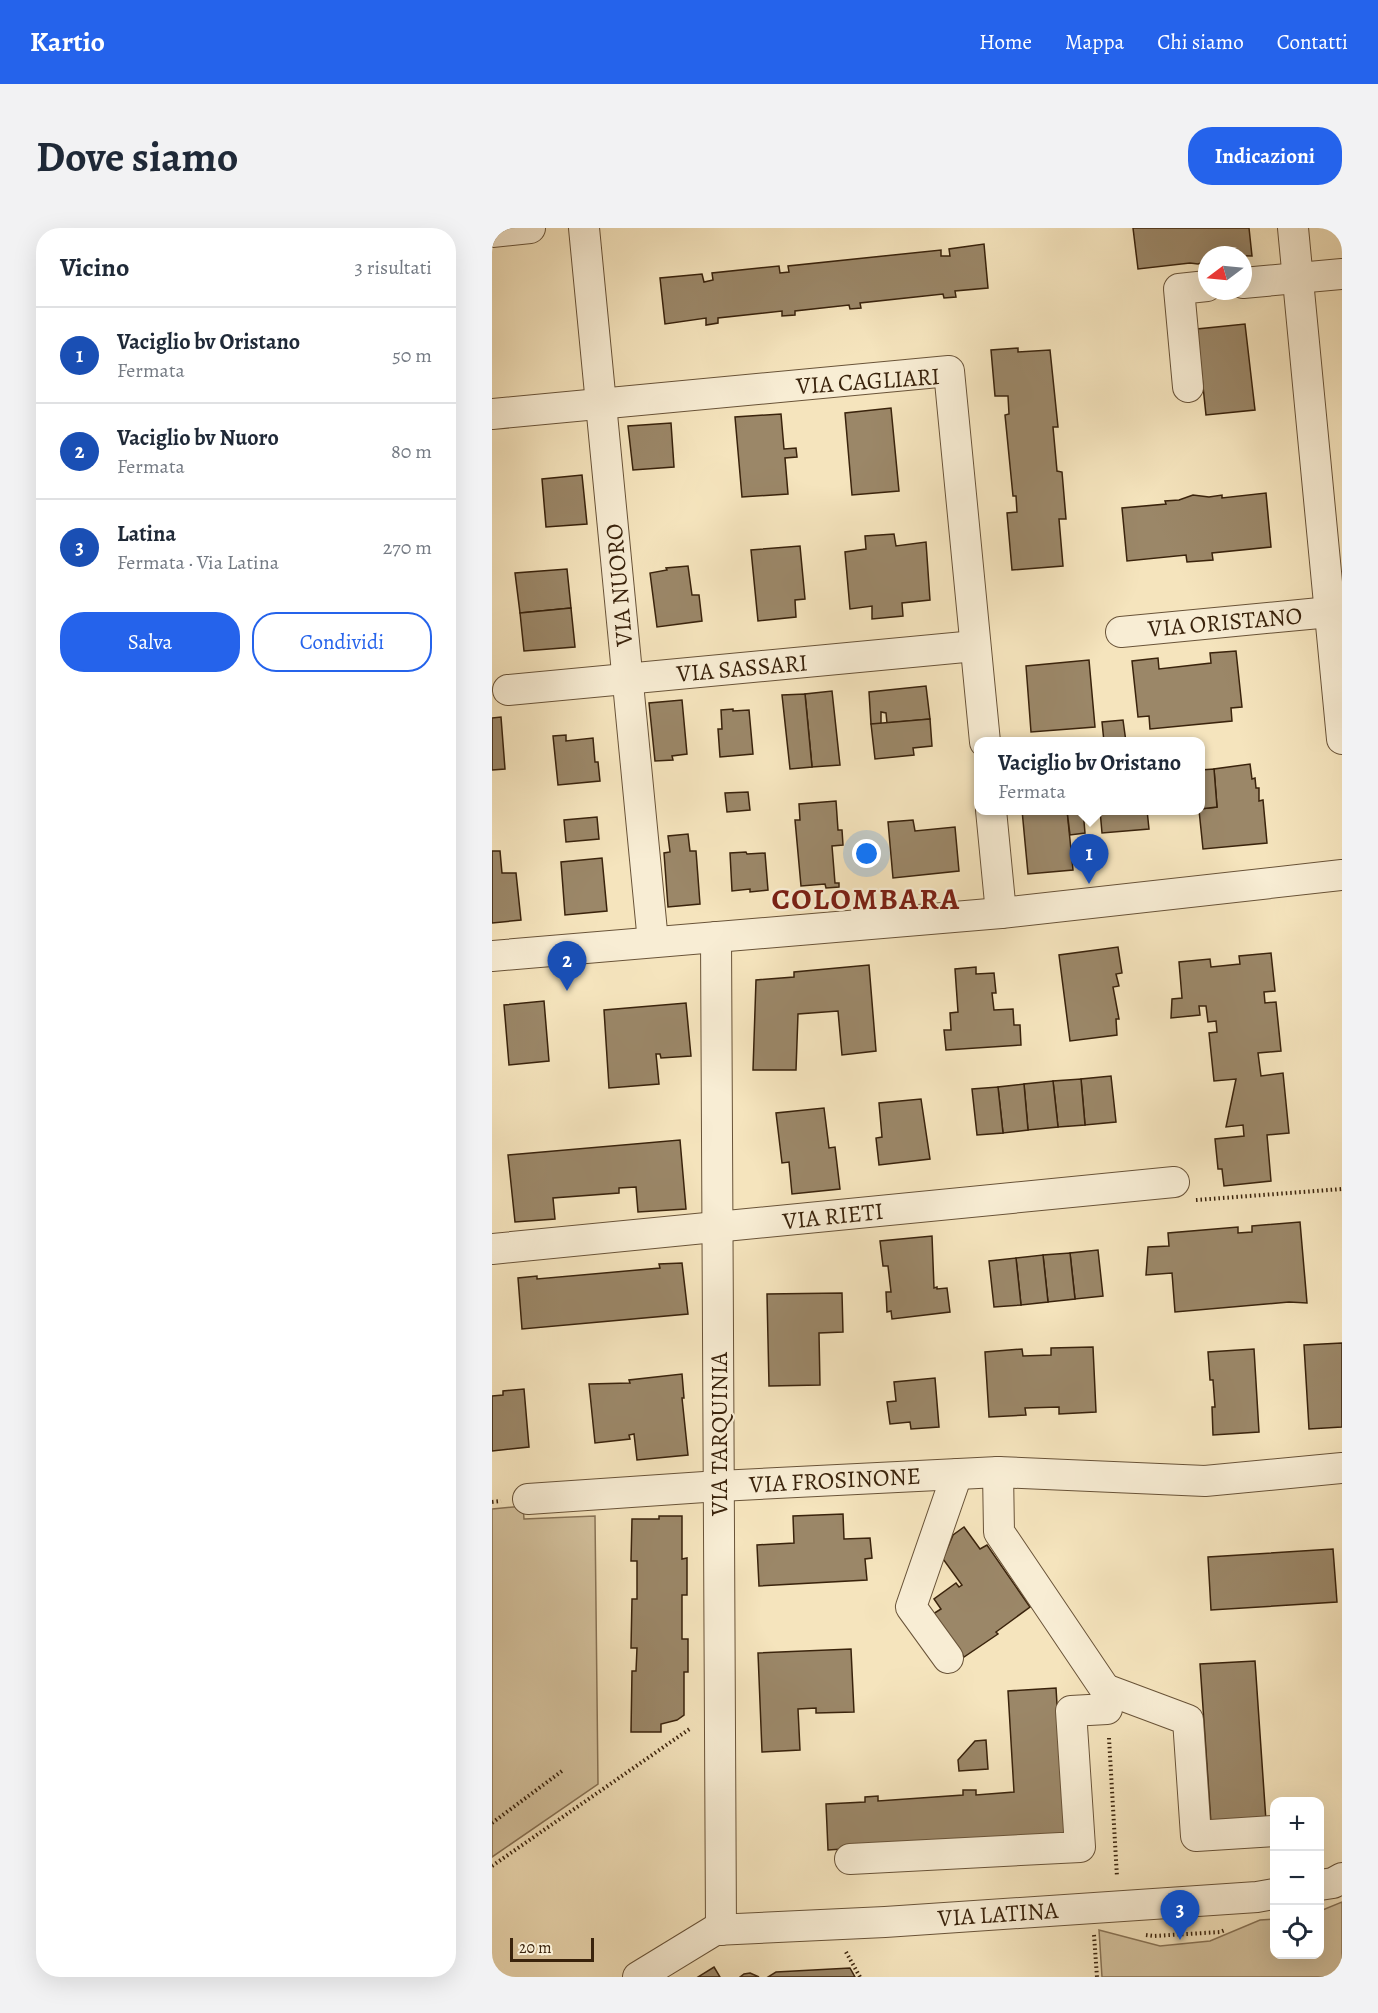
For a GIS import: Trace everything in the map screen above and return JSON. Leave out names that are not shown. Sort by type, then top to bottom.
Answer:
[{"type":"street","points":[[492,232],[530,228]]},
{"type":"street","name":"VIA NUORO","points":[[584,228],[653,942]]},
{"type":"street","name":"VIA ORISTANO","points":[[1293,228],[1342,739]]},
{"type":"street","points":[[1252,282],[1342,274]]},
{"type":"street","points":[[1188,387],[1179,289],[1198,287]]},
{"type":"street","name":"VIA CAGLIARI","points":[[492,414],[949,371],[985,737]]},
{"type":"street","name":"VIA ORISTANO","points":[[1121,632],[1330,612]]},
{"type":"street","name":"VIA SASSARI","points":[[508,690],[975,646]]},
{"type":"street","points":[[991,815],[1001,913]]},
{"type":"street","points":[[492,956],[1001,913],[1342,874]]},
{"type":"street","name":"VIA TARQUINIA","points":[[716,937],[721,1930]]},
{"type":"street","name":"VIA RIETI","points":[[492,1249],[1174,1182]]},
{"type":"street","name":"VIA FROSINONE","points":[[528,1498],[998,1472],[1205,1481],[1342,1468]]},
{"type":"street","points":[[998,1472],[999,1532],[1106,1699]]},
{"type":"street","points":[[948,1658],[911,1607],[957,1474]]},
{"type":"street","points":[[850,1859],[1080,1847],[1071,1711],[1106,1699],[1188,1720],[1196,1836],[1270,1831]]},
{"type":"street","points":[[1324,1885],[1342,1878]]},
{"type":"street","name":"VIA LATINA","points":[[721,1930],[909,1920],[1270,1895]]},
{"type":"street","points":[[638,1977],[715,1930],[721,1930]]},
{"type":"path","points":[[1174,1182],[1185,1201],[1342,1189]]},
{"type":"path","points":[[1106,1699],[1118,1884]]},
{"type":"path","points":[[492,1866],[720,1708]]},
{"type":"path","points":[[492,1824],[562,1771]]},
{"type":"path","points":[[1093,1926],[1097,1977]]},
{"type":"shaded area","points":[[523,1506],[524,1519],[595,1516],[598,1784],[492,1857],[492,1509]]},
{"type":"shaded area","points":[[1342,1902],[1342,1977],[1102,1977],[1099,1930],[1160,1946],[1210,1941],[1260,1920],[1270,1919],[1270,1959],[1324,1959],[1324,1909]]},
{"type":"building","points":[[1133,228],[1249,228],[1251,246],[1198,246],[1198,264],[1138,269]]},
{"type":"building","points":[[984,244],[988,288],[955,291],[956,297],[944,298],[943,294],[860,303],[861,308],[850,309],[849,305],[795,311],[795,315],[782,316],[782,311],[718,318],[718,323],[706,325],[706,318],[665,324],[660,278],[702,274],[704,282],[713,280],[712,273],[779,266],[780,273],[789,272],[788,266],[941,250],[941,256],[950,256],[949,249]]},
{"type":"building","points":[[1245,324],[1255,410],[1206,415],[1197,329]]},
{"type":"building","points":[[1018,348],[1018,352],[1050,350],[1058,427],[1053,427],[1057,471],[1062,472],[1066,519],[1059,519],[1063,566],[1012,570],[1007,513],[1017,512],[1016,496],[1013,496],[1005,415],[1009,414],[1008,396],[995,396],[991,350]]},
{"type":"building","points":[[891,408],[899,491],[852,495],[845,413]]},
{"type":"building","points":[[781,414],[784,449],[796,448],[797,457],[785,458],[788,494],[742,497],[735,417]]},
{"type":"building","points":[[671,423],[674,467],[633,470],[628,426]]},
{"type":"building","points":[[582,475],[587,524],[546,527],[542,479]]},
{"type":"building","points":[[1266,493],[1271,547],[1212,553],[1213,560],[1187,562],[1186,555],[1127,561],[1122,508],[1166,504],[1165,501],[1179,500],[1193,495],[1209,497],[1222,495],[1222,498]]},
{"type":"building","points":[[894,534],[896,546],[926,542],[930,600],[902,603],[903,616],[872,619],[872,606],[850,609],[845,552],[866,549],[865,536]]},
{"type":"building","points":[[800,546],[805,599],[795,600],[796,617],[758,621],[751,550]]},
{"type":"building","points":[[688,566],[692,595],[699,595],[702,621],[657,627],[650,573],[667,570],[666,568]]},
{"type":"building","points":[[567,569],[571,608],[520,613],[515,573]]},
{"type":"building","points":[[571,608],[575,647],[524,651],[520,613]]},
{"type":"building","points":[[1236,651],[1242,707],[1231,708],[1232,721],[1150,729],[1149,716],[1138,717],[1132,661],[1158,658],[1159,669],[1211,663],[1210,653]]},
{"type":"building","points":[[1089,660],[1095,727],[1031,732],[1026,666]]},
{"type":"building","points":[[926,686],[930,719],[887,723],[886,713],[881,712],[881,724],[871,724],[869,692]]},
{"type":"building","points":[[832,691],[840,765],[812,767],[805,694]]},
{"type":"building","points":[[805,694],[812,767],[790,769],[782,695]]},
{"type":"building","points":[[682,700],[687,754],[672,756],[673,760],[655,761],[649,703]]},
{"type":"building","points":[[733,709],[733,711],[749,710],[753,754],[720,757],[718,729],[722,729],[721,710]]},
{"type":"building","points":[[501,717],[505,769],[492,770],[492,718]]},
{"type":"building","points":[[930,719],[932,746],[913,748],[914,755],[875,759],[871,724]]},
{"type":"building","points":[[1123,720],[1125,737],[1104,737],[1102,722]]},
{"type":"building","points":[[566,735],[566,741],[593,738],[595,762],[598,762],[600,781],[558,785],[553,736]]},
{"type":"building","points":[[1250,764],[1252,779],[1255,778],[1256,788],[1259,788],[1259,801],[1263,800],[1267,843],[1203,849],[1200,815],[1205,815],[1205,808],[1217,807],[1214,769]]},
{"type":"building","points":[[1214,769],[1217,807],[1205,808],[1205,770]]},
{"type":"building","points":[[748,792],[750,810],[727,812],[725,793]]},
{"type":"building","points":[[836,801],[838,830],[842,830],[843,845],[832,846],[835,883],[839,883],[839,887],[826,888],[825,884],[801,886],[795,820],[800,820],[799,804]]},
{"type":"building","points":[[1022,815],[1068,815],[1073,870],[1028,874]]},
{"type":"building","points":[[1068,815],[1083,815],[1085,833],[1070,835]]},
{"type":"building","points":[[1100,815],[1148,815],[1149,829],[1102,833]]},
{"type":"building","points":[[597,817],[599,839],[566,842],[564,820]]},
{"type":"building","points":[[913,820],[915,831],[955,827],[959,871],[893,878],[888,822]]},
{"type":"building","points":[[688,834],[690,851],[696,851],[700,904],[668,907],[664,853],[670,852],[668,836]]},
{"type":"building","points":[[492,851],[500,851],[502,873],[516,873],[521,920],[492,923]]},
{"type":"building","points":[[746,852],[747,854],[765,853],[768,890],[732,891],[730,853]]},
{"type":"building","points":[[602,858],[607,911],[565,915],[561,862]]},
{"type":"building","points":[[1118,947],[1122,973],[1116,974],[1119,986],[1113,987],[1119,1019],[1116,1019],[1117,1035],[1070,1041],[1059,955]]},
{"type":"building","points":[[1271,953],[1275,991],[1264,992],[1265,1003],[1276,1002],[1281,1051],[1258,1053],[1261,1076],[1283,1073],[1289,1133],[1267,1135],[1271,1181],[1224,1186],[1222,1169],[1218,1169],[1215,1139],[1244,1136],[1243,1125],[1226,1127],[1236,1079],[1214,1081],[1209,1033],[1217,1032],[1216,1021],[1208,1022],[1206,1006],[1199,1006],[1200,1015],[1171,1018],[1172,999],[1182,998],[1179,962],[1210,959],[1211,967],[1240,964],[1239,956]]},
{"type":"building","points":[[869,965],[876,1051],[842,1055],[838,1011],[798,1014],[796,1070],[753,1070],[756,980],[794,977],[794,972]]},
{"type":"building","points":[[976,967],[976,974],[994,973],[996,993],[992,993],[994,1010],[1013,1009],[1014,1025],[1020,1025],[1021,1045],[946,1050],[944,1030],[951,1030],[950,1013],[958,1012],[955,969]]},
{"type":"building","points":[[544,1001],[549,1061],[509,1065],[504,1005]]},
{"type":"building","points":[[686,1003],[691,1056],[661,1058],[660,1054],[656,1054],[659,1084],[609,1088],[604,1010]]},
{"type":"building","points":[[1111,1076],[1116,1122],[1085,1125],[1081,1079]]},
{"type":"building","points":[[1081,1079],[1085,1125],[1058,1127],[1053,1081]]},
{"type":"building","points":[[1053,1081],[1058,1127],[1028,1130],[1024,1084]]},
{"type":"building","points":[[1024,1084],[1028,1130],[1003,1133],[998,1087]]},
{"type":"building","points":[[998,1087],[1003,1133],[977,1135],[972,1089]]},
{"type":"building","points":[[921,1099],[930,1159],[879,1165],[876,1138],[882,1137],[879,1103]]},
{"type":"building","points":[[824,1108],[829,1148],[835,1147],[840,1189],[792,1194],[789,1162],[782,1163],[776,1113]]},
{"type":"building","points":[[680,1140],[686,1209],[638,1212],[636,1187],[619,1188],[619,1193],[553,1198],[555,1219],[515,1222],[508,1155]]},
{"type":"building","points":[[1300,1222],[1307,1303],[1289,1302],[1175,1312],[1172,1273],[1146,1275],[1148,1247],[1169,1246],[1168,1233],[1238,1227],[1238,1233],[1252,1232],[1252,1226]]},
{"type":"building","points":[[932,1236],[934,1288],[947,1288],[950,1312],[892,1319],[891,1311],[887,1312],[886,1292],[891,1292],[888,1266],[883,1266],[880,1241]]},
{"type":"building","points":[[1098,1250],[1103,1296],[1075,1299],[1070,1253]]},
{"type":"building","points":[[1070,1253],[1075,1299],[1048,1302],[1043,1255]]},
{"type":"building","points":[[1043,1255],[1048,1302],[1021,1305],[1016,1258]]},
{"type":"building","points":[[1016,1258],[1021,1305],[994,1307],[989,1261]]},
{"type":"building","points":[[682,1263],[688,1314],[522,1329],[518,1278],[537,1276],[537,1279],[660,1268],[659,1264]]},
{"type":"building","points":[[842,1293],[843,1332],[819,1333],[820,1385],[769,1386],[767,1294]]},
{"type":"building","points":[[1342,1343],[1342,1427],[1309,1429],[1304,1345]]},
{"type":"building","points":[[1093,1347],[1096,1412],[1059,1414],[1059,1407],[1025,1408],[1026,1415],[989,1417],[985,1352],[1022,1349],[1023,1356],[1051,1355],[1051,1348]]},
{"type":"building","points":[[1254,1349],[1259,1432],[1213,1435],[1212,1407],[1215,1407],[1208,1352]]},
{"type":"building","points":[[682,1374],[688,1455],[637,1460],[634,1434],[629,1435],[630,1439],[595,1443],[589,1384],[630,1383],[629,1380]]},
{"type":"building","points":[[935,1378],[939,1427],[911,1429],[910,1422],[890,1424],[887,1402],[896,1401],[894,1382]]},
{"type":"building","points":[[524,1389],[529,1447],[492,1451],[492,1396],[503,1395],[503,1391]]},
{"type":"building","points":[[843,1514],[844,1539],[870,1538],[872,1558],[865,1559],[867,1580],[759,1586],[757,1545],[794,1543],[793,1516]]},
{"type":"building","points":[[659,1516],[682,1516],[682,1559],[687,1558],[687,1595],[682,1595],[682,1639],[688,1639],[688,1672],[684,1672],[684,1715],[677,1720],[661,1724],[661,1732],[631,1732],[632,1671],[636,1671],[637,1648],[631,1648],[632,1599],[637,1599],[637,1561],[631,1561],[632,1519],[659,1519]]},
{"type":"building","points":[[964,1527],[980,1549],[987,1545],[1030,1607],[996,1632],[998,1634],[964,1657],[933,1614],[941,1609],[934,1599],[956,1583],[959,1587],[962,1585],[943,1559],[953,1535]]},
{"type":"building","points":[[1333,1549],[1337,1602],[1211,1610],[1208,1557]]},
{"type":"building","points":[[851,1649],[854,1712],[816,1713],[816,1708],[798,1709],[800,1750],[762,1752],[758,1653]]},
{"type":"building","points":[[1255,1661],[1266,1821],[1211,1824],[1200,1664]]},
{"type":"building","points":[[1056,1688],[1065,1834],[828,1850],[826,1804],[865,1802],[865,1797],[878,1796],[878,1801],[963,1795],[963,1790],[976,1790],[976,1795],[1014,1792],[1008,1691]]},
{"type":"building","points":[[986,1740],[988,1769],[959,1771],[958,1760],[975,1741]]},
{"type":"building","points":[[714,1967],[720,1977],[698,1977]]},
{"type":"building","points":[[850,1968],[855,1977],[768,1977],[776,1972]]},
{"type":"building","points":[[750,1973],[759,1977],[740,1977],[744,1974]]},
{"type":"place","name":"Vaciglio bv Oristano","points":[[1089,884]]},
{"type":"place","name":"Vaciglio bv Nuoro","points":[[567,991]]},
{"type":"place","name":"Latina","points":[[1180,1940]]},
{"type":"district","name":"COLOMBARA","points":[[866,899]]}]
